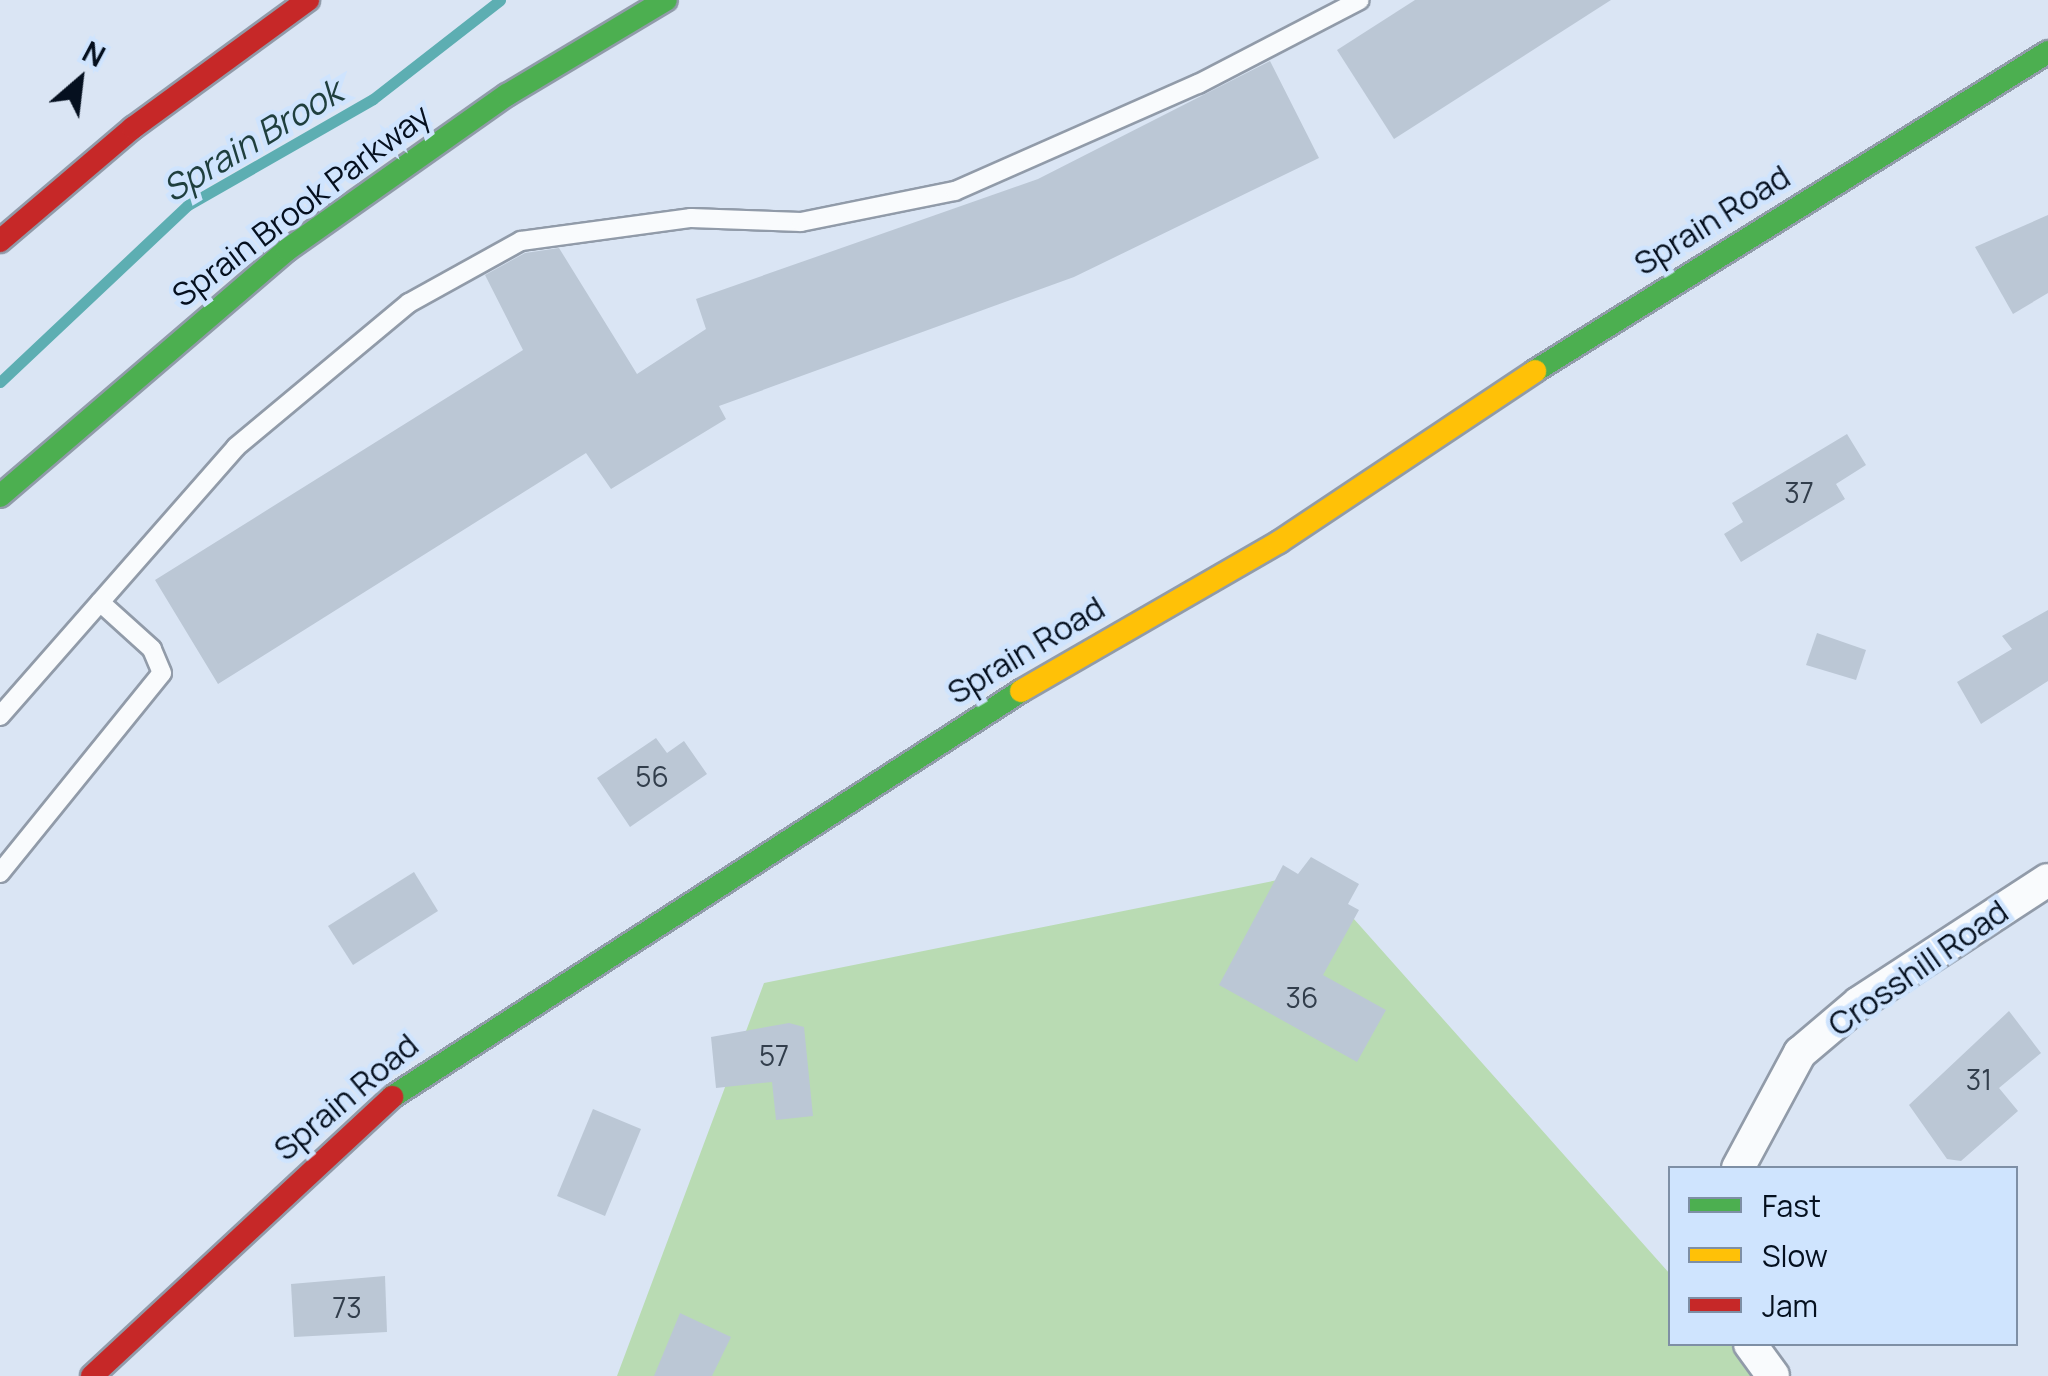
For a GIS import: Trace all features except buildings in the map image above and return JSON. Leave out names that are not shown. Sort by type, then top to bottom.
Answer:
[{"type":"main road","points":[[0,241],[133,128],[308,0]]},
{"type":"main road","name":"Sprain Brook Parkway","points":[[0,496],[287,250],[507,95],[666,0]]},
{"type":"main road","name":"Sprain Road","points":[[92,1376],[411,1079],[945,736],[1278,542],[1596,330],[2048,52]]},
{"type":"street","name":"Crosshill Road","points":[[1739,1166],[1800,1053],[1860,1002],[2048,880]]},
{"type":"street","points":[[1752,1346],[1774,1376]]},
{"type":"lane","points":[[0,716],[236,447],[409,303],[521,241],[691,218],[801,222],[955,191],[1198,84],[1360,0]]},
{"type":"lane","points":[[0,873],[162,673],[152,649],[100,602]]},
{"type":"green space","points":[[1313,873],[1668,1272],[1668,1346],[1734,1346],[1761,1376],[617,1376],[764,983]]},
{"type":"waterway","name":"Sprain Brook","points":[[0,382],[188,205],[373,99],[500,0]]},
{"type":"traffic: fast","points":[[0,496],[287,250],[507,95],[666,0]]},
{"type":"traffic: fast","points":[[1535,371],[2048,52]]},
{"type":"traffic: fast","points":[[392,1097],[1021,691]]},
{"type":"traffic: slow","points":[[1021,691],[1279,542],[1535,371]]},
{"type":"traffic: jam","points":[[0,241],[133,128],[308,0]]},
{"type":"traffic: jam","points":[[92,1376],[392,1097]]}]
